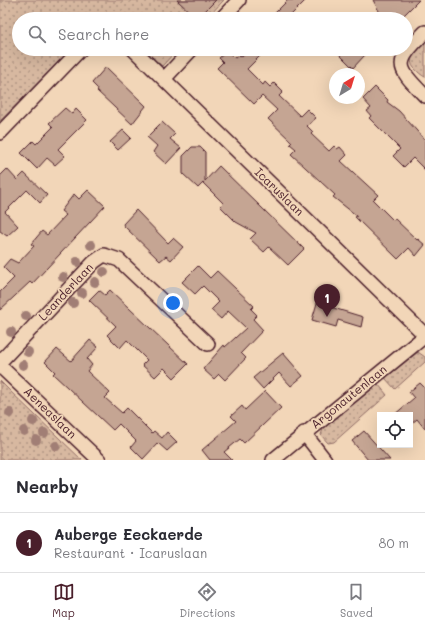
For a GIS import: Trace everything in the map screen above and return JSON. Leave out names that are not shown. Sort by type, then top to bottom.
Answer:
[{"type":"street","points":[[228,12],[240,0]]},
{"type":"street","points":[[413,45],[425,32]]},
{"type":"street","points":[[0,133],[74,56]]},
{"type":"street","name":"Icaruslaan","points":[[140,56],[425,335]]},
{"type":"street","points":[[164,79],[185,56]]},
{"type":"street","points":[[404,56],[402,66],[407,78],[425,96]]},
{"type":"street","name":"Leanderlaan","points":[[0,362],[94,262],[104,255],[119,260],[208,344]]},
{"type":"street","name":"Argonautenlaan","points":[[273,460],[425,335]]},
{"type":"street","name":"Aeneaslaan","points":[[0,366],[99,460]]},
{"type":"street","points":[[304,433],[325,460]]},
{"type":"shaded area","points":[[0,0],[224,0],[213,12],[12,12],[12,56],[64,56],[0,121]]},
{"type":"shaded area","points":[[425,43],[425,77],[415,69],[411,62],[416,52]]},
{"type":"shaded area","points":[[151,56],[171,56],[162,66]]},
{"type":"shaded area","points":[[418,352],[425,357],[425,362],[395,389],[385,378]]},
{"type":"shaded area","points":[[0,381],[10,391],[82,460],[0,460]]},
{"type":"shaded area","points":[[378,384],[387,395],[334,442],[328,443],[321,435],[323,429]]},
{"type":"building","points":[[177,0],[216,0],[204,12],[190,12]]},
{"type":"building","points":[[288,0],[306,0],[294,12],[276,12]]},
{"type":"building","points":[[373,0],[419,0],[407,12],[379,12]]},
{"type":"building","points":[[221,56],[233,56],[235,58],[238,56],[260,56],[247,69],[263,85],[265,82],[270,87],[274,83],[283,92],[279,96],[300,116],[307,109],[316,118],[307,126],[313,132],[311,134],[329,151],[334,146],[337,149],[340,147],[347,155],[341,161],[378,195],[373,200],[393,220],[395,219],[417,240],[418,239],[425,245],[416,256],[409,248],[398,259],[355,217],[357,216],[333,197],[335,195],[291,154],[296,149],[290,144],[292,142],[268,119],[277,110],[262,96],[254,104],[217,68],[223,62],[219,58]]},
{"type":"building","points":[[341,56],[364,56],[353,68]]},
{"type":"building","points":[[106,67],[146,106],[132,124],[97,91],[98,89],[92,83]]},
{"type":"building","points":[[375,87],[388,100],[387,102],[399,111],[425,140],[425,170],[413,158],[404,167],[393,156],[400,149],[369,118],[371,116],[367,111],[371,108],[365,101],[365,97]]},
{"type":"building","points":[[65,108],[72,114],[76,109],[87,120],[58,149],[65,156],[55,165],[47,158],[37,169],[21,153],[33,141],[36,144],[53,127],[49,123]]},
{"type":"building","points":[[162,122],[175,134],[170,139],[181,148],[166,164],[153,152],[157,146],[147,137]]},
{"type":"building","points":[[123,130],[131,138],[118,150],[110,142]]},
{"type":"building","points":[[192,147],[200,147],[205,152],[205,181],[219,166],[304,249],[288,265],[269,247],[264,252],[250,239],[256,233],[236,222],[220,206],[223,203],[203,183],[198,188],[183,174],[183,156]]},
{"type":"building","points":[[7,169],[17,180],[24,173],[47,195],[40,203],[27,190],[5,212],[18,226],[7,236],[0,231],[0,176]]},
{"type":"building","points":[[88,190],[105,206],[32,284],[30,282],[0,310],[0,292],[14,278],[3,267],[10,259],[18,263],[34,246],[31,244],[42,231],[47,235],[66,215],[61,211],[74,194],[79,199]]},
{"type":"building","points":[[136,210],[168,243],[173,238],[183,247],[171,260],[166,256],[160,261],[124,226],[123,224]]},
{"type":"building","points":[[198,266],[210,278],[217,271],[254,306],[251,309],[257,315],[253,319],[263,330],[241,353],[246,358],[225,380],[219,374],[214,379],[203,369],[224,345],[225,347],[246,328],[228,311],[221,319],[211,310],[219,302],[203,286],[195,294],[182,282]]},
{"type":"building","points":[[99,290],[105,295],[110,290],[188,364],[174,378],[164,368],[155,377],[142,365],[147,360],[127,340],[120,348],[107,335],[116,326],[89,300]]},
{"type":"building","points":[[317,303],[363,317],[361,327],[338,320],[336,327],[312,320]]},
{"type":"building","points":[[90,340],[98,347],[87,359],[92,365],[87,371],[110,393],[105,398],[122,413],[127,408],[152,433],[154,431],[162,438],[167,432],[177,442],[167,451],[158,443],[143,459],[131,447],[136,441],[119,424],[113,430],[53,374],[55,372],[45,362],[57,349],[71,361]]},
{"type":"building","points":[[283,353],[303,376],[291,386],[279,373],[263,389],[253,378]]},
{"type":"building","points":[[420,383],[425,388],[425,429],[417,419],[413,422],[413,412],[398,412],[414,398],[409,392]]},
{"type":"building","points":[[265,391],[281,408],[244,443],[240,439],[224,452],[232,460],[210,460],[202,450],[236,421],[231,416],[242,406],[245,410]]},
{"type":"building","points":[[364,431],[377,446],[377,448],[379,448],[390,460],[368,460],[352,441]]},
{"type":"place","name":"Auberge Eeckaerde","points":[[327,317]]}]
